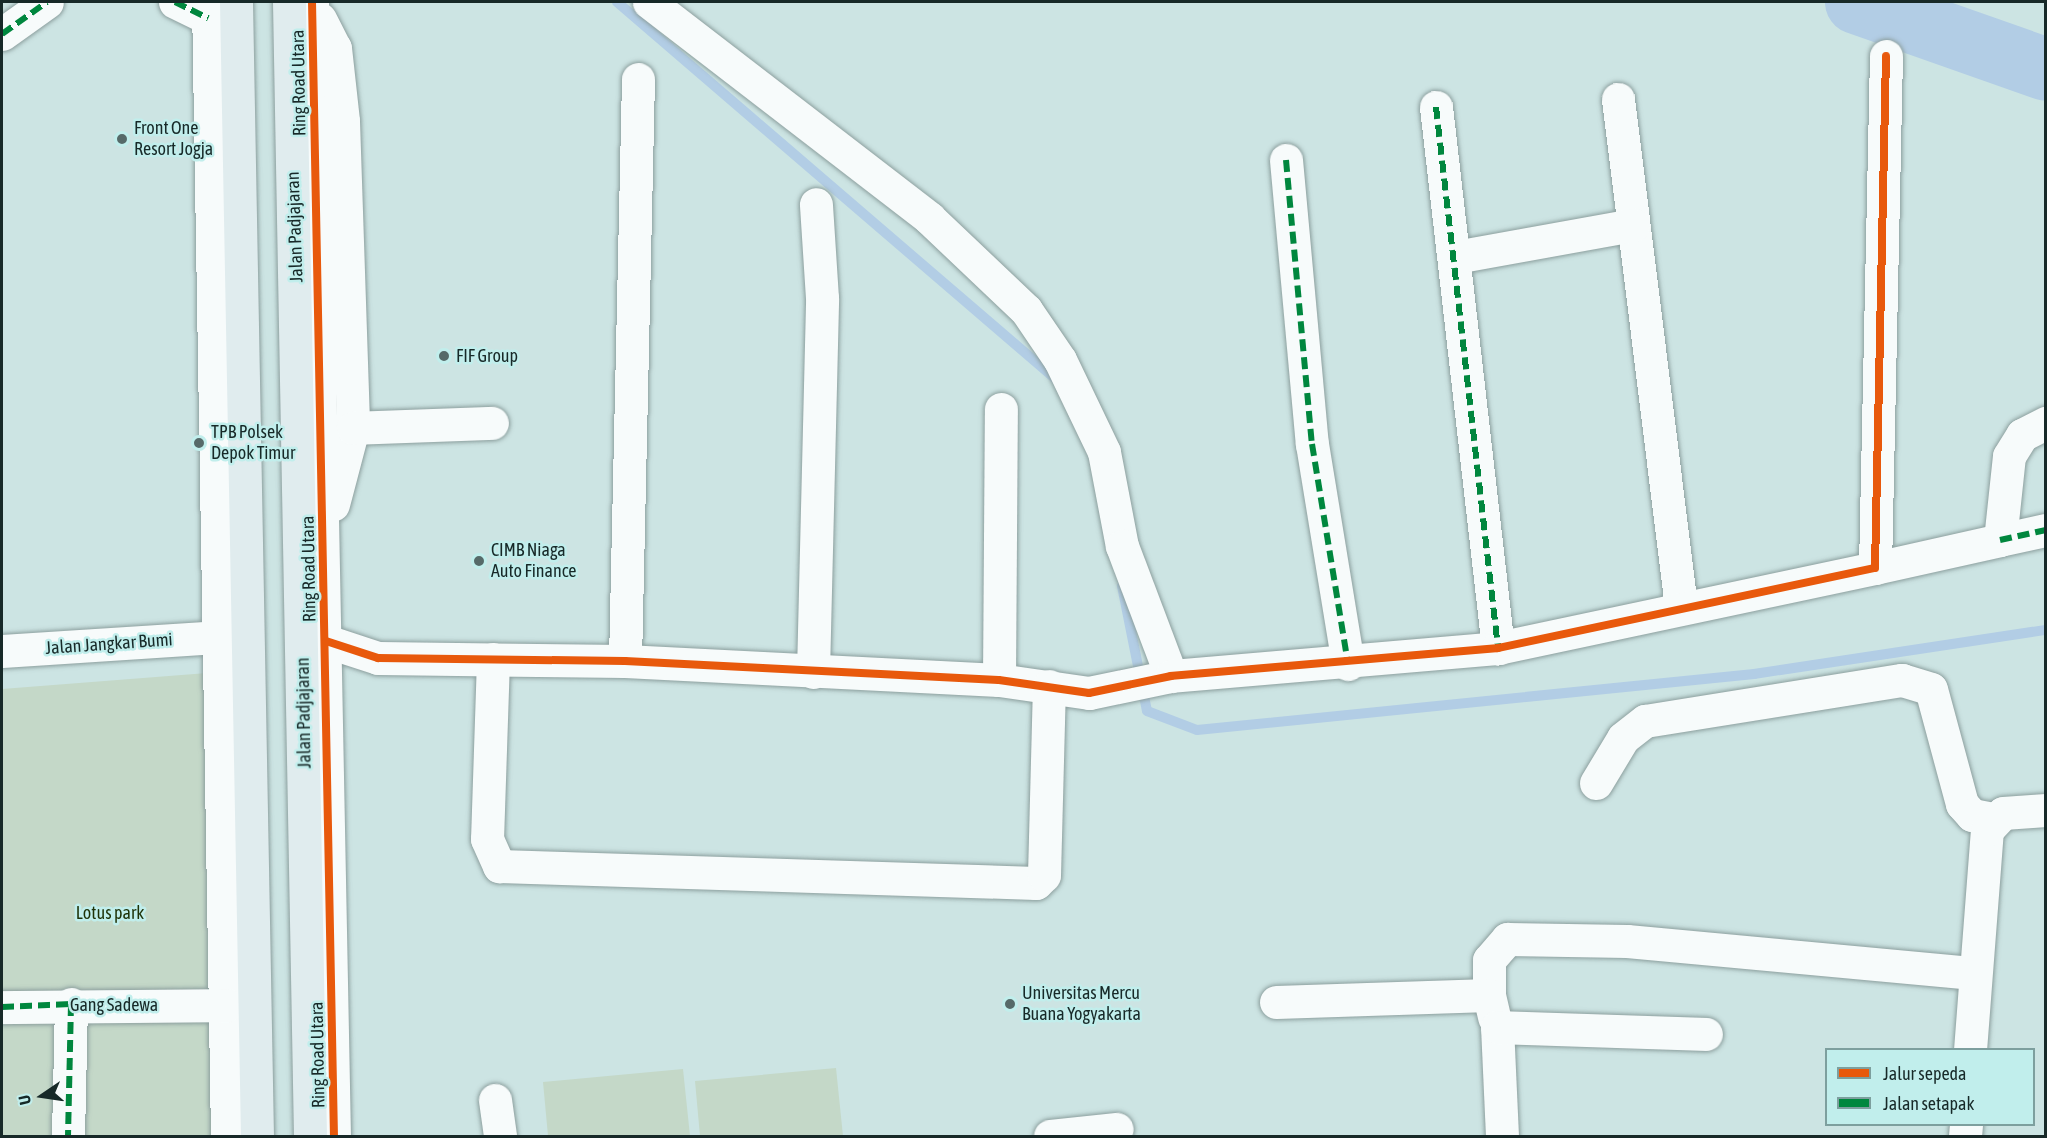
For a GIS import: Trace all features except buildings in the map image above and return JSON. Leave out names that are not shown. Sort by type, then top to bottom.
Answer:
[{"type":"highway","points":[[236,2],[240,933],[257,1137]]},
{"type":"highway","name":"Jalan Padjajaran","points":[[304,2],[319,924],[310,1137]]},
{"type":"street","points":[[2,34],[48,2]]},
{"type":"street","points":[[175,2],[208,10],[217,637],[240,933],[227,1005],[227,1137]]},
{"type":"street","points":[[304,2],[335,48],[343,121],[353,428],[323,540]]},
{"type":"street","points":[[649,2],[929,218],[1026,310],[1060,360],[1104,452],[1122,546],[1171,676]]},
{"type":"street","points":[[1875,568],[1886,56]]},
{"type":"street","points":[[625,661],[638,79]]},
{"type":"street","points":[[1618,99],[1682,607]]},
{"type":"street","points":[[1436,107],[1498,648]]},
{"type":"street","points":[[1286,160],[1312,444],[1348,664]]},
{"type":"street","points":[[813,672],[822,298],[816,204]]},
{"type":"street","points":[[1455,257],[1633,225]]},
{"type":"street","name":"Ring Road Utara","points":[[307,293],[323,540],[326,641],[319,924],[334,1137]]},
{"type":"street","points":[[999,680],[1001,409]]},
{"type":"street","points":[[353,428],[492,423]]},
{"type":"street","points":[[2000,540],[2009,456],[2022,435],[2046,423]]},
{"type":"street","points":[[326,641],[378,658],[625,661],[999,680],[1089,693],[1134,687],[1171,676],[1348,664],[1498,648],[2046,530]]},
{"type":"street","name":"Jalan Jangkar Bumi","points":[[2,651],[217,637]]},
{"type":"street","points":[[493,659],[487,839],[499,866],[1036,883],[1044,875],[1049,686]]},
{"type":"street","points":[[1596,783],[1623,738],[1645,721],[1902,680],[1930,689],[1962,804],[1972,815],[1992,819],[2023,808],[2046,810]]},
{"type":"street","points":[[1970,1048],[1974,973],[1992,819]]},
{"type":"street","points":[[1502,1137],[1497,1027],[1489,995],[1489,960],[1507,939],[1627,942],[1974,973]]},
{"type":"street","points":[[1276,1002],[1489,995]]},
{"type":"street","points":[[68,1137],[71,1004]]},
{"type":"street","name":"Gang Sadewa","points":[[2,1007],[71,1004],[227,1005]]},
{"type":"street","points":[[1497,1027],[1706,1034]]},
{"type":"street","points":[[495,1100],[500,1137]]},
{"type":"street","points":[[1050,1137],[1117,1129]]},
{"type":"green space","name":"Lotus park","points":[[220,672],[219,1136],[2,1136],[2,689]]},
{"type":"green space","points":[[836,1068],[843,1136],[700,1136],[695,1081]]},
{"type":"green space","points":[[683,1069],[690,1136],[548,1136],[543,1082]]},
{"type":"waterway","points":[[617,2],[1058,381]]},
{"type":"waterway","points":[[1856,2],[2046,69]]},
{"type":"waterway","points":[[1122,586],[1147,711],[1197,730],[1754,674],[2046,630]]},
{"type":"marked path","points":[[2,34],[47,2]]},
{"type":"marked path","points":[[175,2],[208,18]]},
{"type":"marked path","points":[[1436,107],[1498,648]]},
{"type":"marked path","points":[[1286,160],[1312,444],[1348,664]]},
{"type":"marked path","points":[[2000,540],[2046,530]]},
{"type":"marked path","points":[[2,1007],[71,1004],[68,1136]]},
{"type":"cycle path","points":[[312,2],[334,1136]]},
{"type":"cycle path","points":[[326,641],[378,658],[625,661],[999,680],[1089,693],[1171,676],[1498,648],[1875,568],[1886,56]]},
{"type":"place","name":"Front One Resort Jogja","points":[[122,139]]},
{"type":"place","name":"FIF Group","points":[[444,356]]},
{"type":"place","name":"TPB Polsek Depok Timur","points":[[199,443]]},
{"type":"place","name":"CIMB Niaga Auto Finance","points":[[479,561]]},
{"type":"place","name":"Universitas Mercu Buana Yogyakarta","points":[[1010,1004]]}]
